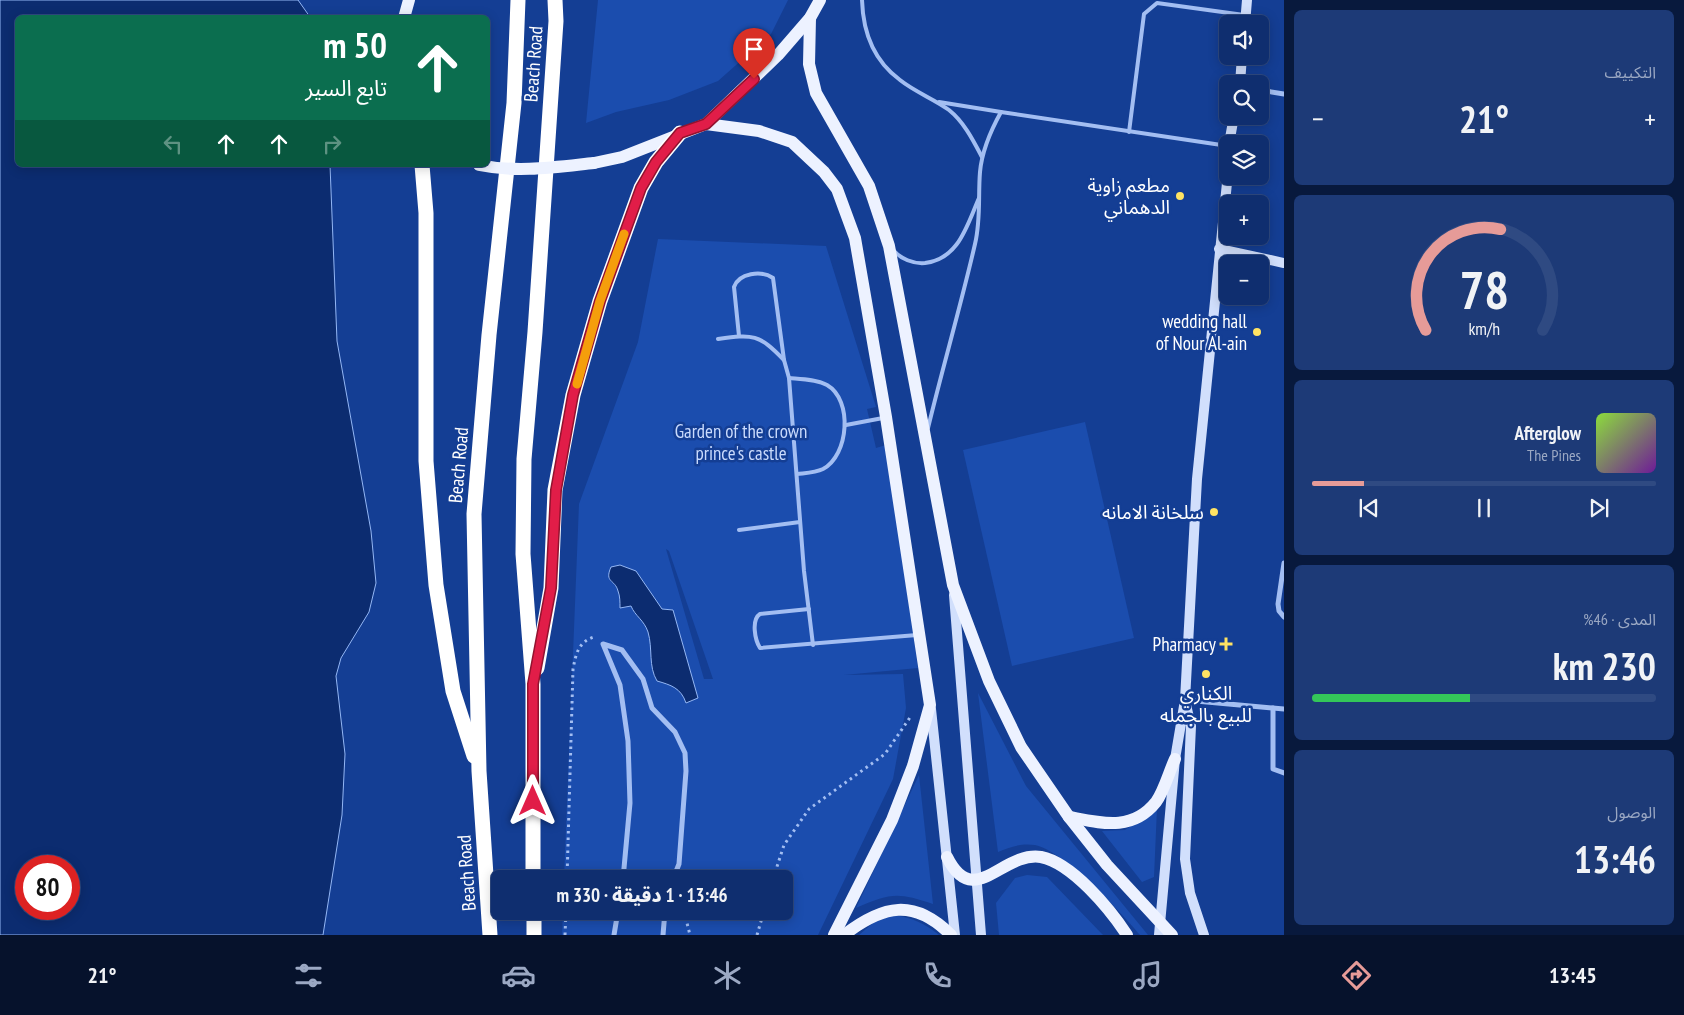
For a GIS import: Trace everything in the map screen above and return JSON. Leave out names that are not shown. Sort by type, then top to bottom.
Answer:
[{"type":"highway","name":"Beach Road","points":[[490,935],[479,771],[474,514],[489,335],[514,103],[518,0]]},
{"type":"highway","name":"Beach Road","points":[[534,870],[533,684],[523,554],[524,459],[535,332],[556,20],[555,0]]},
{"type":"highway","points":[[533,684],[551,588],[556,490],[573,395],[600,301],[641,188],[656,162],[680,133]]},
{"type":"highway","points":[[422,167],[426,213],[426,461],[436,584],[453,691],[479,771]]},
{"type":"highway","points":[[534,920],[534,935]]},
{"type":"main road","points":[[405,15],[409,0]]},
{"type":"main road","points":[[488,167],[497,169],[533,169],[594,163],[622,157],[706,124],[778,56],[810,18],[820,0]]},
{"type":"main road","points":[[810,18],[809,64],[816,92],[869,186],[889,246],[953,585],[989,680],[1021,747],[1069,817],[1160,929],[1172,935]]},
{"type":"main road","points":[[706,124],[759,131],[792,142],[824,172],[837,189],[855,238],[886,417],[930,705],[913,766],[892,820],[834,935]]},
{"type":"main road","points":[[1069,817],[1112,824],[1128,822],[1156,802],[1175,759]]},
{"type":"main road","points":[[947,857],[962,875],[976,881],[987,878],[1016,860],[1038,857],[1049,859],[1069,871],[1107,908],[1127,935]]},
{"type":"main road","points":[[844,935],[864,920],[891,910],[924,913],[952,935]]},
{"type":"street","points":[[1246,15],[1247,0]]},
{"type":"street","points":[[1269,92],[1284,94]]},
{"type":"street","points":[[1160,929],[1175,759],[1185,700],[1197,479],[1219,249],[1227,185]]},
{"type":"street","points":[[1219,249],[1284,263]]},
{"type":"street","points":[[1284,563],[1278,604],[1279,610],[1284,617]]},
{"type":"street","points":[[953,585],[981,935]]},
{"type":"street","points":[[603,644],[620,685],[628,740],[630,803],[624,870]]},
{"type":"street","points":[[603,644],[622,650],[643,679],[646,695],[652,708],[675,732],[685,753],[686,771],[679,864],[677,870]]},
{"type":"street","points":[[1185,700],[1284,709]]},
{"type":"street","points":[[1185,700],[1192,726],[1185,859],[1190,893],[1204,935]]},
{"type":"street","points":[[930,705],[955,935]]},
{"type":"street","points":[[1273,708],[1273,769],[1284,773]]},
{"type":"street","points":[[614,935],[616,920]]},
{"type":"street","points":[[663,935],[664,920]]},
{"type":"lane","points":[[862,0],[867,36],[875,53],[886,68],[900,81],[950,111],[962,124],[982,157]]},
{"type":"lane","points":[[1129,132],[1144,14],[1156,3],[1224,15]]},
{"type":"lane","points":[[935,102],[1219,144]]},
{"type":"lane","points":[[926,434],[975,244],[982,157],[988,139],[1002,112]]},
{"type":"lane","points":[[889,246],[898,255],[909,261],[921,263],[944,258],[961,240],[980,196]]},
{"type":"lane","points":[[738,336],[734,287],[736,280],[741,276],[768,274],[773,278],[784,360],[789,378],[800,522],[814,645]]},
{"type":"lane","points":[[718,339],[738,336],[758,337],[765,341],[784,360]]},
{"type":"lane","points":[[789,378],[813,381],[829,386],[839,401],[846,425],[844,436],[831,462],[823,469],[796,474]]},
{"type":"lane","points":[[846,425],[886,417]]},
{"type":"lane","points":[[739,530],[800,522]]},
{"type":"lane","points":[[809,609],[760,614],[755,621],[758,644],[762,649],[920,635]]},
{"type":"path","points":[[567,870],[573,670],[577,650],[585,640],[595,637],[603,644]]},
{"type":"path","points":[[776,870],[784,845],[809,809],[885,754],[912,714]]},
{"type":"path","points":[[565,935],[566,920]]},
{"type":"path","points":[[686,920],[690,935]]},
{"type":"path","points":[[757,935],[761,920]]},
{"type":"green space","points":[[598,0],[788,0],[771,34],[718,81],[669,100],[616,112],[586,123]]},
{"type":"green space","name":"Garden of the crown prince's castle","points":[[658,239],[826,246],[876,407],[867,409],[876,448],[886,445],[918,668],[844,675],[903,674],[906,708],[893,779],[818,935],[562,935],[563,920],[793,920],[793,870],[564,870],[579,504],[638,342]],"holes":[[[666,549],[669,551],[713,679],[704,679]]]},
{"type":"green space","points":[[1085,422],[1134,638],[1012,666],[963,450]]},
{"type":"green space","points":[[978,693],[1026,786],[1148,935],[1140,935],[1091,883],[1061,858],[1047,850],[1035,845],[1020,845],[998,852]]},
{"type":"green space","points":[[919,775],[933,904],[911,897],[894,896],[878,899],[856,908]]},
{"type":"green space","points":[[1157,808],[1154,877],[1142,882],[1102,831],[1125,830]]},
{"type":"green space","points":[[1027,875],[1047,877],[1103,935],[999,935],[996,903],[1015,878]]},
{"type":"green space","points":[[894,915],[918,922],[939,935],[859,935],[873,923]]},
{"type":"shaded area","points":[[0,0],[298,0],[309,15],[15,15],[15,167],[330,167],[337,341],[371,531],[376,583],[369,612],[341,658],[336,676],[345,754],[342,815],[323,935],[0,935]]},
{"type":"shaded area","points":[[620,565],[636,571],[662,609],[673,610],[698,698],[686,703],[675,688],[657,681],[652,669],[648,632],[631,606],[620,608],[620,597],[617,587],[609,578],[611,567]]},
{"type":"slow traffic","points":[[577,384],[600,301],[624,234]]},
{"type":"place","name":"مطعم زاوية الدهماني","points":[[1180,196]]},
{"type":"place","name":"wedding hall of Nour Al-ain","points":[[1257,332]]},
{"type":"place","name":"سلخانة الامانه","points":[[1214,512]]},
{"type":"place","name":"Pharmacy","points":[[1226,644]]},
{"type":"place","name":"الكناري للبيع بالجمله","points":[[1206,674]]},
{"type":"route","points":[[533,801],[533,684],[551,588],[556,490],[573,395],[600,301],[641,188],[656,162],[680,133],[706,124],[754,79]]}]
